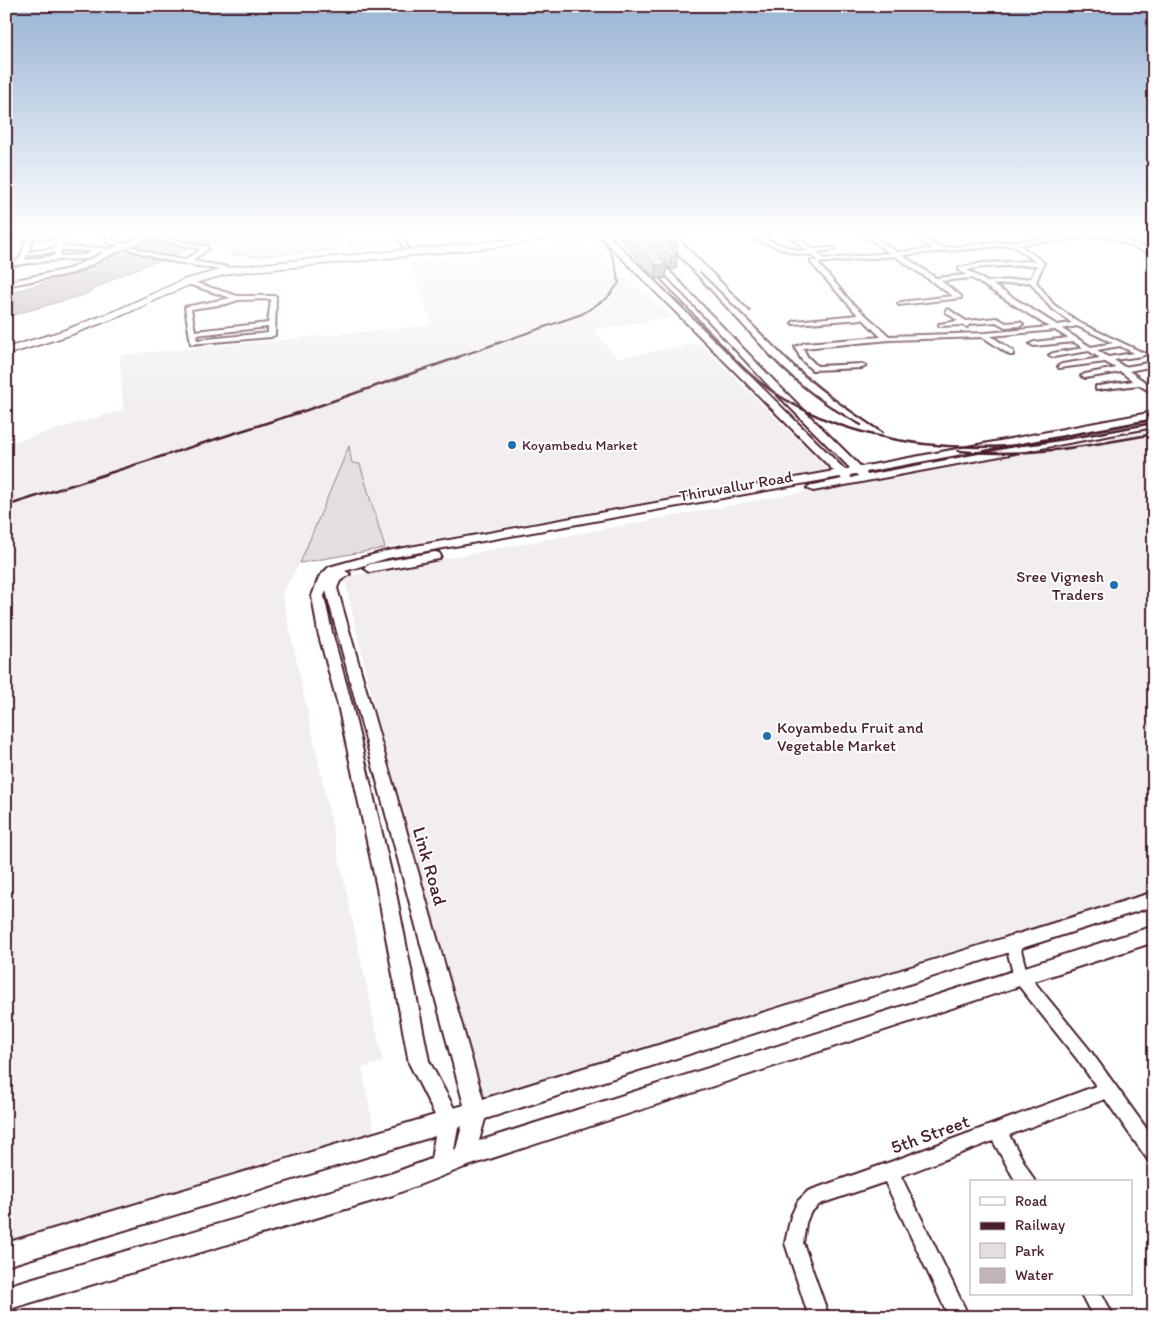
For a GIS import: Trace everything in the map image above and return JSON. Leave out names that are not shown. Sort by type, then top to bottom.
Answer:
[{"type":"main road","points":[[6,343],[41,333],[142,294]]},
{"type":"main road","points":[[6,352],[66,333],[119,313],[162,294]]},
{"type":"street","points":[[224,294],[237,298],[274,296],[272,325],[192,333],[187,308],[226,302],[237,298]]},
{"type":"street","points":[[663,294],[854,476]]},
{"type":"street","points":[[687,294],[773,385],[854,476]]},
{"type":"street","points":[[842,294],[887,338]]},
{"type":"street","points":[[901,304],[959,297],[954,294]]},
{"type":"street","points":[[1002,294],[1122,369],[1154,392]]},
{"type":"street","points":[[1042,294],[1052,306],[1078,324],[1142,354],[1062,366]]},
{"type":"street","points":[[948,312],[1010,354]]},
{"type":"street","points":[[796,323],[864,317]]},
{"type":"street","points":[[941,325],[997,320],[1005,325],[1046,322]]},
{"type":"street","points":[[862,366],[815,368],[804,357],[799,348],[805,345],[887,338],[984,335],[1078,324]]},
{"type":"street","points":[[1034,344],[1074,340]]},
{"type":"street","points":[[1052,354],[1121,344]]},
{"type":"street","points":[[1086,376],[1154,364]]},
{"type":"street","points":[[1099,388],[1141,382]]},
{"type":"street","points":[[440,1166],[449,1120],[419,1063],[387,893],[345,705],[325,632],[318,596],[320,584],[325,577],[333,570],[387,555],[854,476],[1154,415]]},
{"type":"street","name":"Thiruvallur Road","points":[[331,588],[338,576],[360,570],[854,476],[1154,424]]},
{"type":"street","name":"Link Road","points":[[331,588],[476,1111],[465,1156]]},
{"type":"street","points":[[6,1255],[409,1135],[476,1111],[1154,899]]},
{"type":"street","points":[[6,1298],[392,1184],[465,1156],[1154,934]]},
{"type":"street","points":[[1012,942],[1020,976],[1084,1054],[1154,1154]]},
{"type":"street","name":"5th Street","points":[[819,1317],[794,1243],[797,1222],[804,1207],[814,1197],[997,1132],[1109,1089]]},
{"type":"street","points":[[997,1132],[1025,1180]]},
{"type":"street","points":[[889,1171],[959,1317]]},
{"type":"street","points":[[1092,1296],[1104,1317]]},
{"type":"shaded area","points":[[421,294],[644,294],[673,317],[593,330],[617,358],[699,343],[829,470],[385,548],[360,464],[352,463],[353,457],[349,447],[300,563],[282,593],[383,1062],[362,1068],[376,1139],[6,1246],[6,444],[123,410],[120,355],[432,325]]},
{"type":"shaded area","name":"Koyambedu Fruit and Vegetable Market","points":[[1154,427],[1154,895],[471,1109],[422,913],[344,577]]},
{"type":"green space","points":[[349,446],[352,463],[360,464],[385,548],[300,563]]},
{"type":"water","points":[[7,294],[86,294],[6,317]]},
{"type":"railway","points":[[455,358],[582,314],[610,294]]},
{"type":"railway","points":[[674,294],[734,357]]},
{"type":"railway","points":[[713,294],[772,358]]},
{"type":"railway","points":[[722,294],[785,357]]},
{"type":"railway","points":[[733,294],[750,311]]},
{"type":"railway","points":[[6,506],[304,411],[459,357]]},
{"type":"railway","points":[[734,357],[762,384],[796,405],[832,422],[871,434],[911,442],[992,447],[1031,444],[1154,423]]},
{"type":"railway","points":[[785,357],[832,397],[882,432]]},
{"type":"railway","points":[[772,358],[813,395],[861,425]]},
{"type":"railway","points":[[958,451],[1008,453],[1057,450],[1154,434]]},
{"type":"place","name":"Koyambedu Market","points":[[512,445]]},
{"type":"place","name":"Sree Vignesh Traders","points":[[1114,585]]},
{"type":"place","name":"Koyambedu Fruit and Vegetable Market","points":[[767,736]]}]
